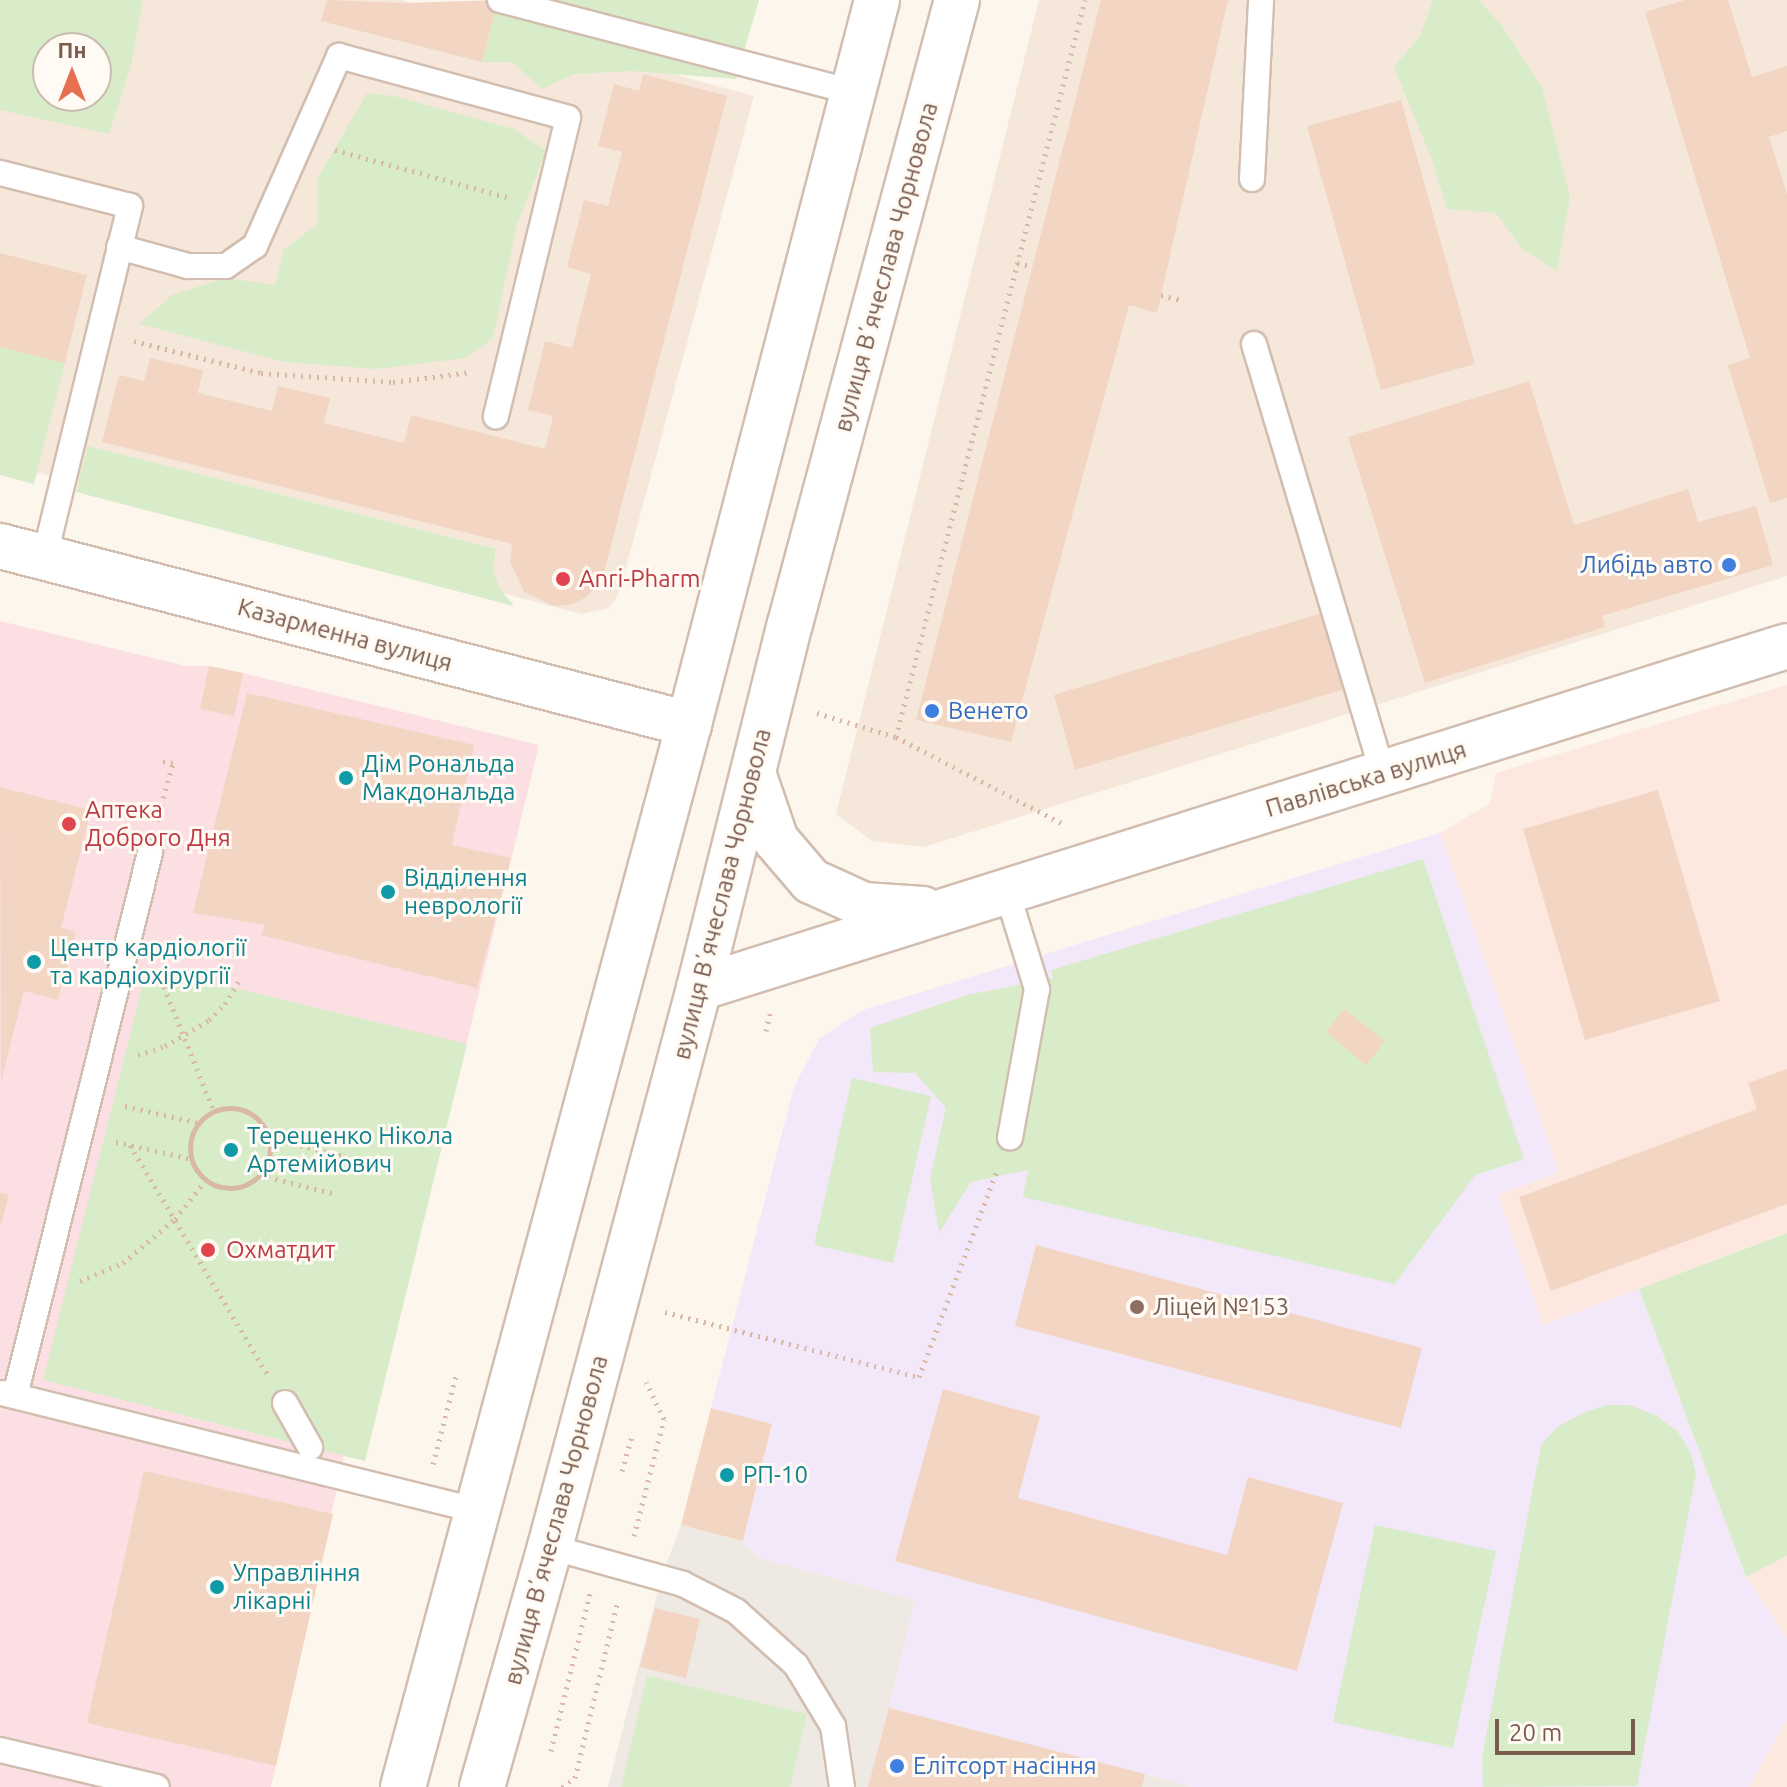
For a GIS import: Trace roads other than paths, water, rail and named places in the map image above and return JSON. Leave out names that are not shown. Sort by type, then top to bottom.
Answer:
[{"type":"main road","points":[[403,1787],[689,724],[877,0]]},
{"type":"main road","name":"вулиця Вʼячеслава Чорновола","points":[[482,1787],[550,1547],[699,988],[957,0]]},
{"type":"main road","name":"Казарменна вулиця","points":[[0,546],[689,724]]},
{"type":"main road","name":"Павлівська вулиця","points":[[699,988],[1787,646]]},
{"type":"main road","name":"Павлівська вулиця","points":[[753,773],[776,840],[811,881],[864,905],[946,911]]},
{"type":"lane","points":[[500,0],[853,92]]},
{"type":"lane","points":[[1252,179],[1261,0]]},
{"type":"lane","points":[[119,247],[188,266],[226,266],[255,246],[339,56],[568,118],[496,416]]},
{"type":"lane","points":[[0,173],[130,206],[44,558]]},
{"type":"lane","points":[[1254,344],[1383,773]]},
{"type":"lane","points":[[150,853],[43,1282],[8,1394],[478,1511]]},
{"type":"lane","points":[[1007,892],[1037,989],[1010,1138]]},
{"type":"lane","points":[[285,1403],[310,1447]]},
{"type":"lane","points":[[550,1547],[683,1584],[736,1611],[796,1665],[826,1714],[833,1726],[842,1787]]},
{"type":"lane","points":[[0,1750],[157,1787]]},
{"type":"place","name":"Либідь авто","points":[[1729,565]]},
{"type":"place","name":"Anri-Pharm","points":[[563,579]]},
{"type":"place","name":"Венето","points":[[932,711]]},
{"type":"place","name":"Дім Рональда Макдональда","points":[[346,778]]},
{"type":"place","name":"Аптека Доброго Дня","points":[[69,824]]},
{"type":"place","name":"Відділення неврології","points":[[388,892]]},
{"type":"place","name":"Центр кардіології та кардіохірургії","points":[[34,962]]},
{"type":"place","name":"Терещенко Нікола Артемійович","points":[[231,1150]]},
{"type":"place","name":"Охматдит","points":[[208,1250]]},
{"type":"place","name":"Ліцей №153","points":[[1137,1307]]},
{"type":"place","name":"РП-10","points":[[727,1475]]},
{"type":"place","name":"Управління лікарні","points":[[217,1587]]},
{"type":"place","name":"Елітсорт насіння","points":[[897,1766]]}]
